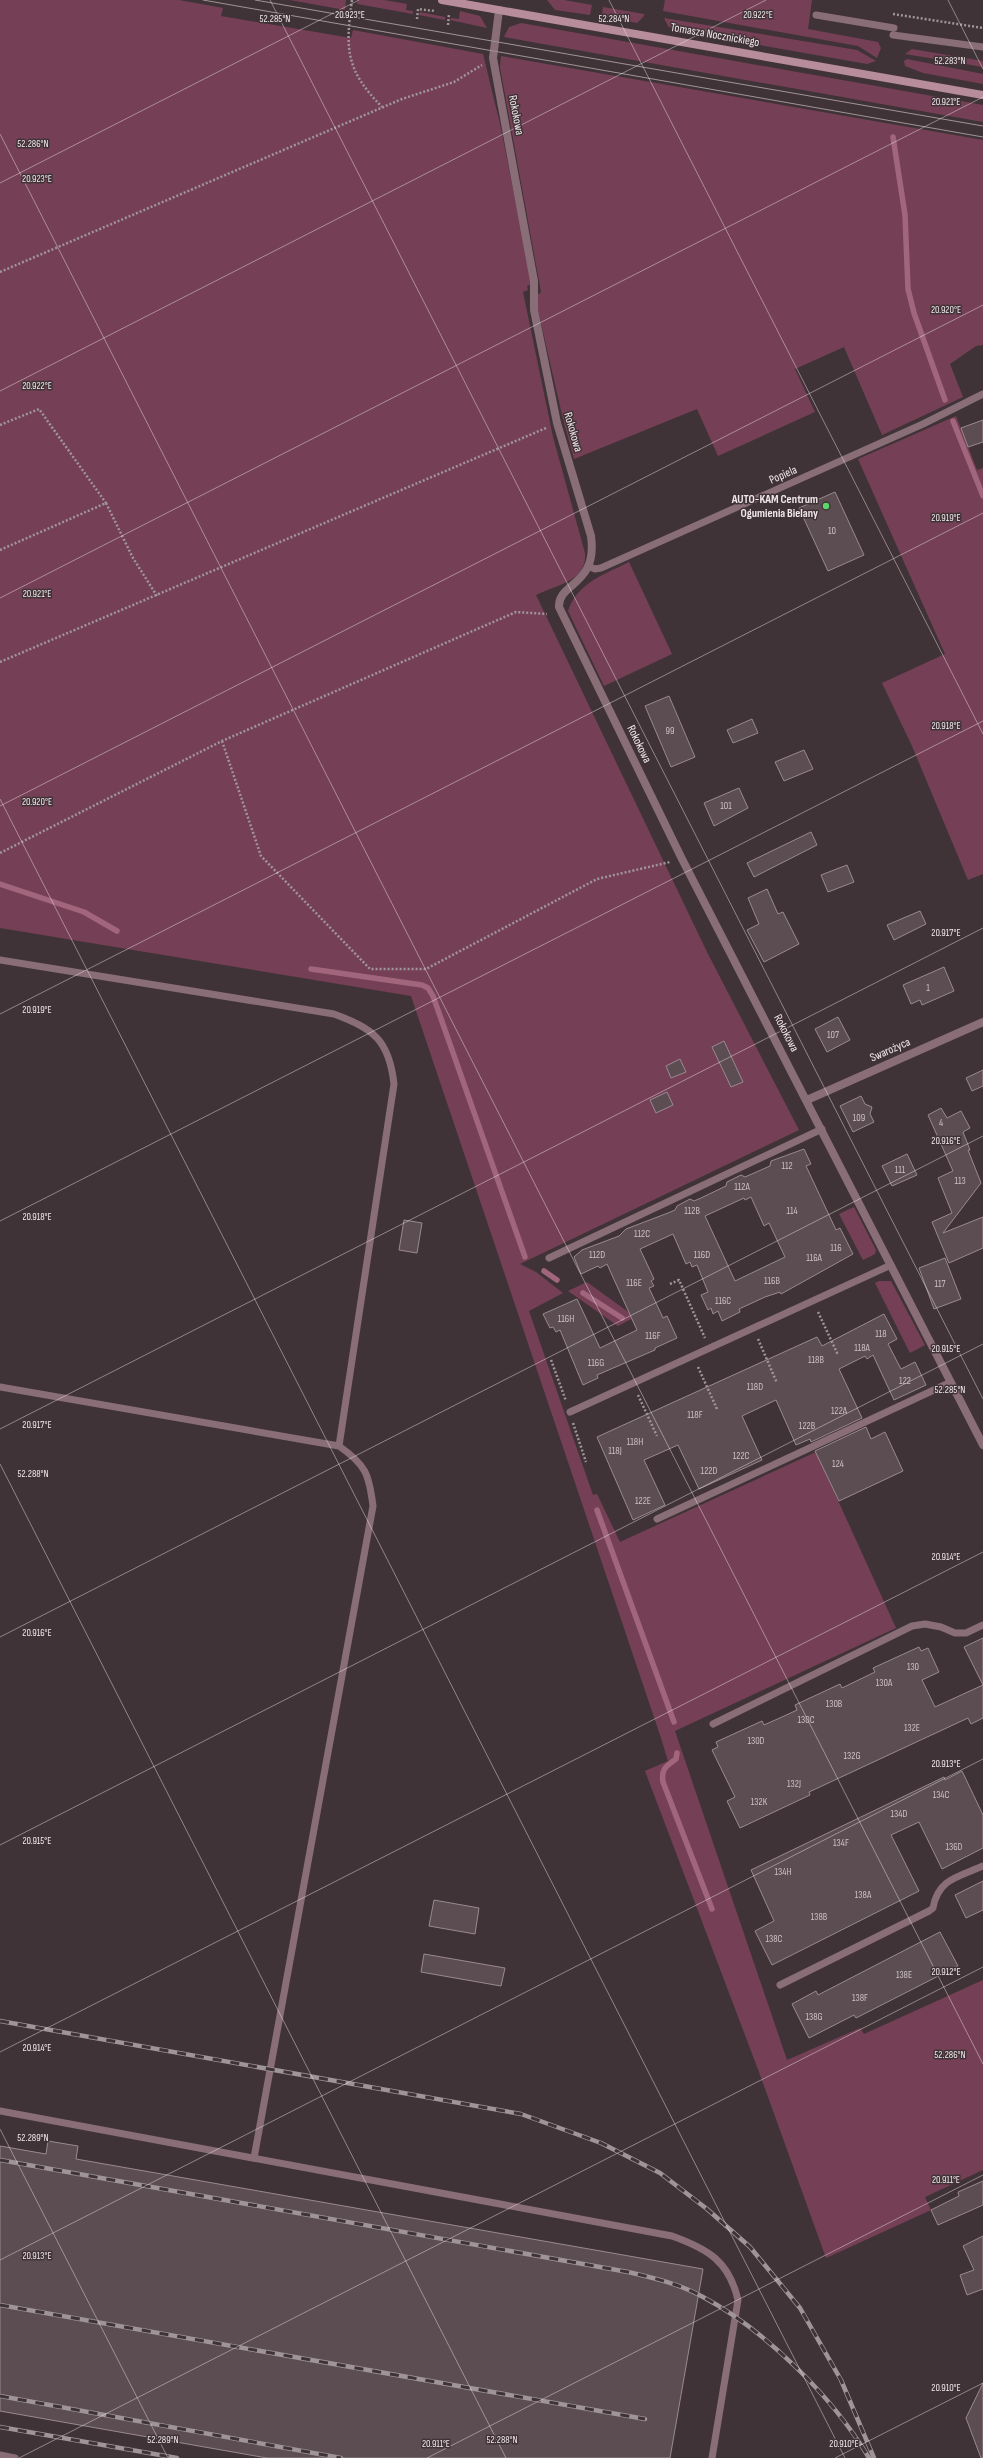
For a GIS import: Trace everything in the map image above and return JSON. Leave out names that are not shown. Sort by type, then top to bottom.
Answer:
[{"type":"street","name":"Tomasza Nocznickiego","points":[[442,0],[983,95]]},
{"type":"street","name":"Rokokowa","points":[[499,10],[493,58],[534,281],[534,310],[558,424],[591,536],[593,550],[590,567],[585,575],[562,595],[558,601],[562,614],[682,859],[983,1445]]},
{"type":"street","name":"Swarożyca","points":[[807,1100],[983,1022]]},
{"type":"lane","points":[[816,15],[983,47]]},
{"type":"lane","name":"Popiela","points":[[590,567],[594,569],[601,568],[615,562],[923,424],[983,394]]},
{"type":"lane","points":[[0,960],[334,1014],[359,1023],[380,1040],[391,1062],[394,1084],[339,1446]]},
{"type":"lane","points":[[548,1258],[822,1129]]},
{"type":"lane","points":[[570,1412],[891,1264]]},
{"type":"lane","points":[[657,1519],[951,1382]]},
{"type":"lane","points":[[0,1387],[339,1446],[359,1460],[370,1482],[373,1506],[254,2158]]},
{"type":"lane","points":[[713,1724],[912,1626],[925,1624],[941,1627],[955,1633],[966,1633],[983,1625]]},
{"type":"lane","points":[[780,1985],[929,1911],[933,1908],[934,1900],[942,1885],[983,1866]]},
{"type":"lane","points":[[0,2111],[672,2236],[699,2246],[718,2260],[733,2280],[738,2300],[712,2458]]},
{"type":"lane","points":[[0,2455],[15,2458]]},
{"type":"path","points":[[352,0],[347,32],[351,60],[362,85],[382,107]]},
{"type":"path","points":[[417,19],[418,8],[449,13],[448,25]]},
{"type":"path","points":[[892,14],[983,28]]},
{"type":"path","points":[[0,272],[382,107],[421,91],[454,82],[493,58]]},
{"type":"path","points":[[0,425],[39,409],[106,503],[132,558],[157,596]]},
{"type":"path","points":[[0,662],[558,424]]},
{"type":"path","points":[[0,550],[106,503]]},
{"type":"path","points":[[0,853],[222,741],[516,612],[562,614]]},
{"type":"path","points":[[222,741],[260,856],[370,969],[426,969],[597,879],[682,859]]},
{"type":"path","points":[[670,1284],[679,1280],[709,1347]]},
{"type":"path","points":[[812,1300],[838,1355]]},
{"type":"path","points":[[753,1328],[777,1383]]},
{"type":"path","points":[[693,1355],[717,1408]]},
{"type":"path","points":[[632,1383],[656,1436]]},
{"type":"shaded area","points":[[0,0],[179,0],[223,8],[221,16],[351,38],[353,30],[483,54],[500,124],[532,284],[527,286],[528,290],[523,292],[553,437],[585,553],[584,563],[576,576],[561,585],[536,595],[707,952],[799,1130],[520,1264],[536,1272],[563,1293],[529,1311],[593,1495],[597,1494],[620,1542],[816,1452],[896,1628],[675,1731],[787,2060],[860,2028],[864,2034],[983,1980],[983,2170],[925,2197],[931,2210],[826,2258],[759,2072],[645,1771],[668,1761],[411,996],[0,928]]},
{"type":"shaded area","points":[[290,0],[346,0],[345,10]]},
{"type":"shaded area","points":[[358,0],[384,0],[407,4],[406,10],[413,11],[413,14],[357,4]]},
{"type":"shaded area","points":[[547,0],[564,0],[592,5],[590,15],[555,10]]},
{"type":"shaded area","points":[[665,0],[812,0],[808,29],[878,42],[881,48],[877,58],[858,46],[663,11]]},
{"type":"shaded area","points":[[603,7],[644,14],[644,16],[637,23],[602,16]]},
{"type":"shaded area","points":[[460,11],[480,16],[487,28],[450,20],[451,18],[459,19]]},
{"type":"shaded area","points":[[420,12],[445,17],[445,20],[419,15]]},
{"type":"shaded area","points":[[664,18],[857,50],[876,61],[867,64],[675,30],[668,26]]},
{"type":"shaded area","points":[[521,23],[983,105],[983,122],[504,37],[509,27]]},
{"type":"shaded area","points":[[912,49],[983,61],[983,67],[905,54]]},
{"type":"shaded area","points":[[501,56],[983,140],[983,345],[976,346],[950,364],[963,397],[882,435],[844,347],[795,369],[815,412],[718,456],[697,409],[574,459],[563,419],[535,297],[541,292],[500,67]]},
{"type":"shaded area","points":[[907,59],[983,74],[983,84],[923,73],[905,66],[904,61]]},
{"type":"shaded area","points":[[956,416],[977,470],[983,468],[983,874],[968,880],[912,746],[882,683],[945,654],[858,459]]},
{"type":"shaded area","points":[[629,562],[672,654],[604,686],[568,611],[572,601],[585,586],[593,580]]},
{"type":"shaded area","points":[[854,1207],[876,1250],[875,1254],[863,1260],[839,1214]]},
{"type":"shaded area","points":[[879,1281],[891,1281],[925,1345],[910,1353],[875,1283]]},
{"type":"shaded area","points":[[587,1282],[635,1317],[618,1326],[568,1291]]},
{"type":"building","points":[[983,420],[983,442],[968,447],[961,428]]},
{"type":"building","points":[[835,492],[864,555],[828,571],[799,508]]},
{"type":"building","points":[[669,696],[695,757],[671,767],[645,706]]},
{"type":"building","points":[[752,719],[758,733],[733,743],[727,730]]},
{"type":"building","points":[[804,750],[813,769],[784,781],[775,762]]},
{"type":"building","points":[[739,788],[748,808],[714,826],[704,803]]},
{"type":"building","points":[[811,832],[817,845],[754,877],[747,863]]},
{"type":"building","points":[[847,865],[854,882],[828,892],[821,875]]},
{"type":"building","points":[[767,889],[778,914],[783,912],[799,944],[764,962],[747,930],[759,924],[748,898]]},
{"type":"building","points":[[920,911],[926,924],[894,940],[887,925]]},
{"type":"building","points":[[944,967],[954,991],[922,1005],[920,1000],[911,1004],[903,985]]},
{"type":"building","points":[[838,1017],[850,1040],[827,1052],[815,1029]]},
{"type":"building","points":[[724,1041],[743,1082],[731,1087],[712,1047]]},
{"type":"building","points":[[680,1059],[686,1072],[671,1078],[666,1066]]},
{"type":"building","points":[[983,1070],[983,1086],[972,1091],[966,1078]]},
{"type":"building","points":[[667,1092],[673,1105],[656,1113],[650,1100]]},
{"type":"building","points":[[861,1096],[865,1104],[872,1107],[870,1114],[874,1122],[853,1132],[840,1106]]},
{"type":"building","points":[[941,1108],[947,1118],[961,1111],[970,1128],[963,1132],[970,1150],[968,1150],[981,1183],[943,1233],[983,1217],[983,1248],[949,1263],[932,1222],[952,1213],[938,1178],[953,1171],[928,1115]]},
{"type":"building","points":[[804,1149],[811,1164],[806,1166],[836,1230],[840,1228],[853,1254],[781,1294],[780,1292],[765,1297],[739,1309],[740,1312],[722,1321],[718,1311],[713,1314],[711,1308],[708,1310],[701,1295],[708,1292],[697,1265],[692,1267],[690,1262],[686,1264],[673,1234],[640,1249],[654,1279],[651,1281],[654,1286],[649,1288],[663,1318],[667,1316],[677,1338],[655,1348],[655,1350],[597,1375],[598,1378],[583,1385],[560,1330],[556,1332],[553,1327],[550,1328],[543,1314],[577,1299],[600,1348],[637,1330],[607,1264],[600,1268],[598,1266],[581,1274],[574,1257],[582,1250],[619,1236],[626,1229],[675,1210],[677,1206],[690,1199],[694,1201],[726,1186],[727,1182],[741,1175],[745,1177],[770,1166],[771,1161]],"holes":[[[751,1197],[764,1226],[769,1223],[785,1257],[735,1281],[705,1216],[744,1198],[745,1200]]]},
{"type":"building","points":[[907,1154],[917,1175],[892,1186],[882,1166]]},
{"type":"building","points":[[404,1220],[422,1223],[417,1253],[399,1250]]},
{"type":"building","points":[[945,1258],[961,1299],[934,1309],[919,1268]]},
{"type":"building","points":[[884,1314],[897,1339],[888,1344],[901,1369],[915,1362],[926,1385],[894,1400],[873,1355],[867,1359],[865,1356],[839,1369],[862,1418],[811,1442],[810,1439],[796,1445],[776,1400],[742,1416],[762,1460],[699,1489],[678,1445],[644,1460],[665,1505],[633,1520],[597,1437],[817,1337],[822,1346]]},
{"type":"building","points":[[866,1427],[871,1439],[885,1432],[903,1471],[839,1501],[815,1451]]},
{"type":"building","points":[[983,1638],[983,1685],[964,1647]]},
{"type":"building","points":[[919,1647],[921,1651],[928,1648],[939,1672],[922,1680],[935,1707],[983,1685],[983,1718],[971,1724],[968,1718],[809,1792],[810,1795],[740,1828],[727,1801],[735,1797],[712,1750],[718,1747],[716,1742],[762,1721],[764,1725],[797,1710],[795,1705],[840,1684],[842,1688],[875,1672],[873,1668]]},
{"type":"building","points":[[962,1771],[983,1815],[983,1848],[942,1869],[919,1822],[891,1835],[919,1891],[772,1965],[755,1931],[774,1921],[751,1870],[944,1777],[945,1780]]},
{"type":"building","points":[[983,1881],[983,1910],[966,1918],[955,1895]]},
{"type":"building","points":[[434,1900],[479,1908],[475,1934],[429,1926]]},
{"type":"building","points":[[940,1932],[958,1966],[856,2018],[854,2015],[809,2038],[792,2004],[816,1991],[818,1995]]},
{"type":"building","points":[[424,1954],[505,1968],[501,1986],[421,1972]]},
{"type":"building","points":[[48,2141],[78,2146],[76,2159],[703,2269],[670,2458],[267,2458],[0,2411],[0,2146],[46,2154]]},
{"type":"building","points":[[983,2181],[983,2205],[938,2225],[931,2210],[959,2196],[958,2192]]},
{"type":"building","points":[[983,2236],[983,2289],[967,2295],[960,2275],[974,2270],[963,2246]]},
{"type":"building","points":[[983,2383],[983,2458],[981,2458],[966,2418]]},
{"type":"waterway","points":[[893,137],[905,215],[908,289],[914,313],[945,400]]},
{"type":"waterway","points":[[953,421],[983,496]]},
{"type":"waterway","points":[[0,884],[84,912],[117,931]]},
{"type":"waterway","points":[[311,969],[422,985],[428,988],[433,996],[525,1257]]},
{"type":"waterway","points":[[544,1271],[557,1280]]},
{"type":"waterway","points":[[583,1293],[622,1318]]},
{"type":"waterway","points":[[597,1510],[674,1722]]},
{"type":"waterway","points":[[677,1753],[676,1759],[665,1768],[663,1782],[712,1909]]},
{"type":"tram line","points":[[203,0],[983,137]]},
{"type":"tram line","points":[[255,0],[983,126]]},
{"type":"railway","points":[[0,2021],[521,2114],[601,2143],[660,2173],[707,2209],[750,2247],[800,2308],[841,2380],[874,2458]]},
{"type":"railway","points":[[0,2160],[628,2272],[676,2285],[694,2292],[726,2311],[773,2346],[796,2367],[837,2412],[869,2458]]},
{"type":"railway","points":[[0,2305],[645,2419]]},
{"type":"railway","points":[[0,2396],[341,2458]]},
{"type":"railway","points":[[0,2427],[177,2458]]},
{"type":"place","name":"AUTO-KAM Centrum Ogumienia Bielany","points":[[826,506]]}]
